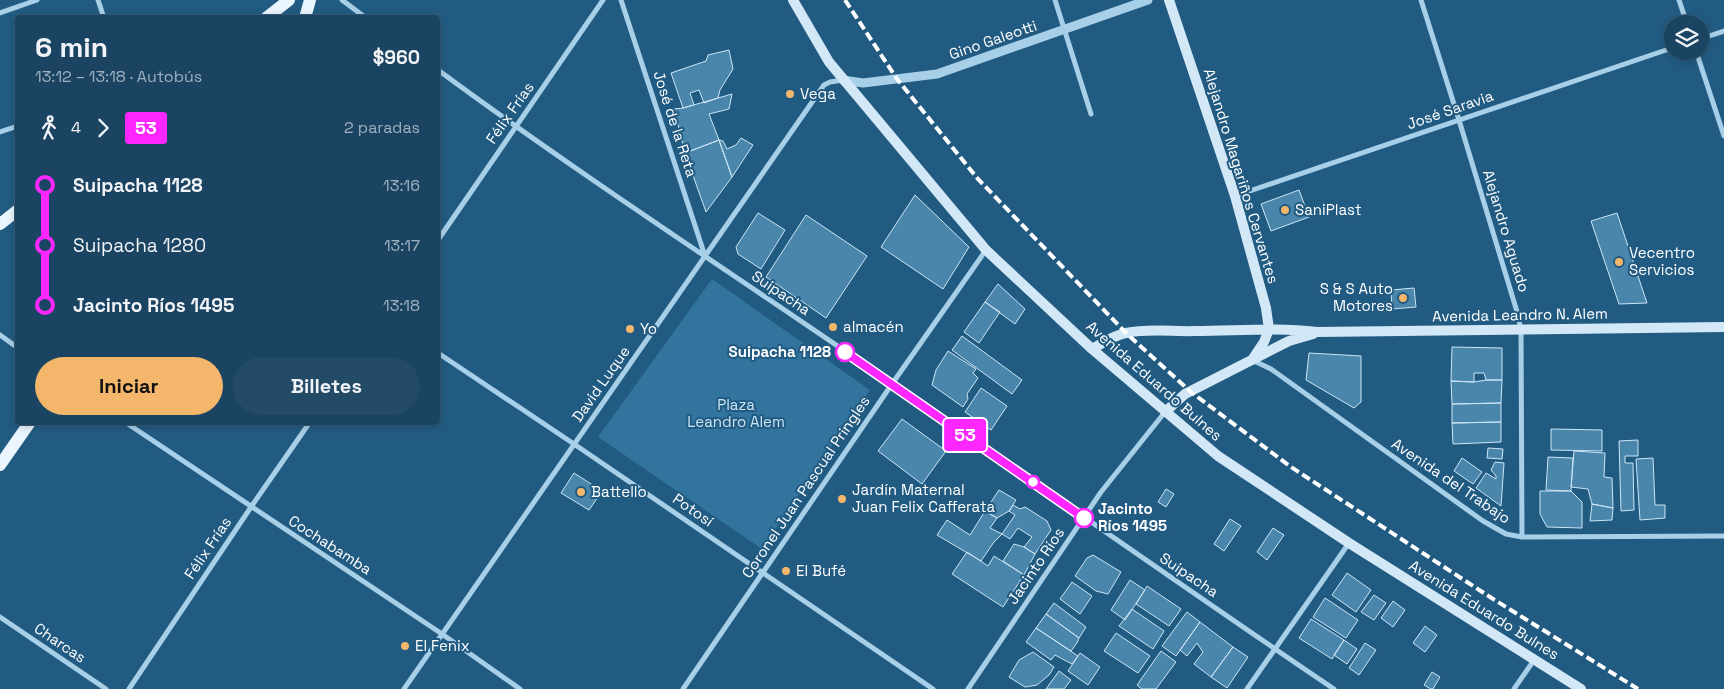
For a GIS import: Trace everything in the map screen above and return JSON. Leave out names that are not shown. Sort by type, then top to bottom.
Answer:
[{"type":"main road","points":[[270,15],[289,0]]},
{"type":"main road","points":[[306,15],[310,0]]},
{"type":"main road","name":"Avenida Eduardo Bulnes","points":[[793,0],[829,62],[986,250],[1092,349],[1164,412],[1218,456],[1349,543],[1581,689]]},
{"type":"main road","name":"Alejandro Magariños Cervantes","points":[[1169,0],[1235,196],[1266,308],[1269,329]]},
{"type":"main road","points":[[0,224],[15,212]]},
{"type":"main road","name":"Avenida Leandro N. Alem","points":[[1092,349],[1126,332],[1287,328],[1317,332],[1724,327]]},
{"type":"main road","points":[[1252,360],[1264,342],[1269,329]]},
{"type":"main road","name":"Avenida Leandro N. Alem","points":[[1164,412],[1185,394],[1289,341],[1317,332]]},
{"type":"main road","points":[[0,466],[28,425]]},
{"type":"street","points":[[0,12],[37,0]]},
{"type":"street","points":[[98,0],[103,15]]},
{"type":"street","points":[[342,0],[362,15]]},
{"type":"street","name":"Félix Frías","points":[[440,237],[603,0]]},
{"type":"street","name":"José de la Reta","points":[[621,0],[705,257]]},
{"type":"street","points":[[1055,0],[1066,29],[1091,114]]},
{"type":"street","name":"Gino Galeotti","points":[[843,80],[863,83],[937,74],[1148,0]]},
{"type":"street","name":"Alejandro Aguado","points":[[1420,0],[1459,120],[1521,330],[1522,537]]},
{"type":"street","points":[[1679,0],[1684,15]]},
{"type":"street","points":[[1709,36],[1724,31]]},
{"type":"street","name":"José Saravia","points":[[1235,196],[1664,51]]},
{"type":"street","points":[[1699,60],[1724,136]]},
{"type":"street","name":"Suipacha","points":[[440,71],[516,128],[892,384],[1334,689]]},
{"type":"street","name":"David Luque","points":[[404,689],[824,86],[830,82],[843,80]]},
{"type":"street","points":[[0,132],[15,127]]},
{"type":"street","name":"Coronel Juan Pascual Pringles","points":[[683,689],[986,250]]},
{"type":"street","points":[[0,335],[15,346]]},
{"type":"street","name":"Potosí","points":[[440,354],[933,689]]},
{"type":"street","name":"Avenida del Trabajo","points":[[1252,360],[1271,369],[1483,521],[1506,534],[1522,537],[1724,536]]},
{"type":"street","name":"Jacinto Ríos","points":[[968,689],[1101,492],[1164,412]]},
{"type":"street","name":"Cochabamba","points":[[129,425],[442,634],[520,689]]},
{"type":"street","name":"Félix Frías","points":[[130,689],[308,425]]},
{"type":"street","points":[[1247,689],[1349,543]]},
{"type":"street","name":"Charcas","points":[[0,617],[106,689]]},
{"type":"street","points":[[1514,689],[1534,660]]},
{"type":"green space","name":"Plaza Leandro Alem","points":[[712,279],[870,390],[762,549],[598,437]]},
{"type":"building","points":[[729,50],[733,69],[720,90],[718,98],[704,103],[699,90],[690,93],[694,105],[683,108],[671,73],[706,61],[708,55]]},
{"type":"building","points":[[732,94],[729,109],[709,114],[719,140],[685,153],[674,109]]},
{"type":"building","points":[[741,138],[753,145],[732,177],[719,140],[723,141],[727,149],[736,145]]},
{"type":"building","points":[[719,140],[732,177],[706,212],[685,153]]},
{"type":"building","name":"SaniPlast","points":[[1299,190],[1309,217],[1271,231],[1261,204]]},
{"type":"building","points":[[915,195],[969,247],[943,289],[881,247]]},
{"type":"building","points":[[758,213],[785,230],[761,269],[738,254],[736,247]]},
{"type":"building","name":"Vecentro Servicios","points":[[1617,213],[1647,303],[1619,304],[1591,221]]},
{"type":"building","points":[[806,215],[867,256],[826,318],[766,277]]},
{"type":"building","points":[[998,284],[1025,309],[1015,324],[985,302]]},
{"type":"building","name":"S & S Auto Motores","points":[[1414,288],[1416,307],[1392,309],[1391,290]]},
{"type":"building","points":[[985,302],[1000,312],[979,343],[964,332]]},
{"type":"building","points":[[962,336],[1022,380],[1012,394],[952,350]]},
{"type":"building","points":[[1452,347],[1502,348],[1502,380],[1486,380],[1484,373],[1474,373],[1474,382],[1451,381]]},
{"type":"building","points":[[948,351],[976,369],[973,373],[978,378],[967,394],[968,399],[963,407],[932,385],[936,370]]},
{"type":"building","points":[[1309,353],[1361,356],[1361,402],[1354,408],[1306,380]]},
{"type":"building","points":[[1502,380],[1501,403],[1452,404],[1451,381],[1474,382]]},
{"type":"building","points":[[981,388],[1007,406],[991,430],[965,412]]},
{"type":"building","points":[[1501,403],[1501,422],[1452,423],[1452,404]]},
{"type":"building","points":[[902,419],[946,451],[922,484],[878,451]]},
{"type":"building","points":[[1501,422],[1501,442],[1453,444],[1452,423]]},
{"type":"building","points":[[1551,429],[1602,430],[1602,451],[1551,450]]},
{"type":"building","points":[[1638,440],[1638,456],[1625,456],[1625,463],[1633,463],[1634,510],[1621,511],[1619,441]]},
{"type":"building","points":[[1488,448],[1503,449],[1502,459],[1487,458]]},
{"type":"building","points":[[1574,451],[1605,453],[1604,477],[1612,478],[1613,508],[1592,504],[1588,489],[1571,487]]},
{"type":"building","points":[[1548,457],[1573,458],[1571,491],[1546,490]]},
{"type":"building","points":[[1462,458],[1482,472],[1473,484],[1454,471]]},
{"type":"building","points":[[1653,458],[1655,505],[1665,505],[1665,518],[1640,520],[1636,459]]},
{"type":"building","points":[[1495,462],[1504,463],[1501,506],[1476,488],[1486,473],[1496,479],[1491,470]]},
{"type":"building","name":"Battello","points":[[574,473],[602,491],[589,510],[561,493]]},
{"type":"building","points":[[1166,489],[1174,494],[1166,507],[1158,502]]},
{"type":"building","points":[[999,490],[1016,500],[1009,511],[997,518],[985,511]]},
{"type":"building","points":[[1540,491],[1571,491],[1582,502],[1582,528],[1547,527],[1540,514]]},
{"type":"building","points":[[1592,504],[1613,508],[1612,520],[1590,521]]},
{"type":"building","points":[[1013,505],[1020,509],[1025,507],[1047,521],[1051,530],[1035,554],[1024,547],[1032,537],[1018,528],[1010,539],[1002,534],[1015,515],[1009,511]]},
{"type":"building","points":[[985,511],[997,518],[990,528],[1002,534],[981,561],[937,535],[947,520],[970,535]]},
{"type":"building","points":[[1230,519],[1241,526],[1224,551],[1214,544]]},
{"type":"building","points":[[1273,528],[1284,535],[1267,560],[1257,552]]},
{"type":"building","points":[[1014,544],[1024,547],[1035,554],[1024,575],[1003,561]]},
{"type":"building","points":[[967,552],[988,566],[994,556],[1024,575],[1003,607],[952,574]]},
{"type":"building","points":[[1093,555],[1121,572],[1108,594],[1096,591],[1075,576],[1087,558]]},
{"type":"building","points":[[1347,573],[1371,590],[1356,612],[1332,595]]},
{"type":"building","points":[[1130,580],[1145,590],[1125,620],[1111,610]]},
{"type":"building","points":[[1072,582],[1092,596],[1080,614],[1060,599]]},
{"type":"building","points":[[1147,586],[1181,609],[1169,626],[1136,604]]},
{"type":"building","points":[[1374,595],[1386,603],[1374,620],[1361,612]]},
{"type":"building","points":[[1325,598],[1358,620],[1346,638],[1313,617]]},
{"type":"building","points":[[1393,601],[1405,610],[1393,627],[1381,618]]},
{"type":"building","points":[[1054,603],[1086,627],[1079,638],[1046,614]]},
{"type":"building","points":[[1132,609],[1164,631],[1153,649],[1119,626]]},
{"type":"building","points":[[1187,612],[1200,622],[1176,656],[1162,646]]},
{"type":"building","points":[[1046,614],[1079,638],[1071,651],[1036,628]]},
{"type":"building","points":[[1311,619],[1344,640],[1332,659],[1299,638]]},
{"type":"building","points":[[1200,622],[1233,647],[1211,677],[1194,664],[1203,652],[1197,643],[1187,656],[1180,650]]},
{"type":"building","points":[[1425,626],[1437,635],[1425,652],[1413,643]]},
{"type":"building","points":[[1036,628],[1078,656],[1072,664],[1055,655],[1051,660],[1026,642]]},
{"type":"building","points":[[1116,633],[1150,656],[1138,673],[1104,651]]},
{"type":"building","points":[[1344,640],[1357,649],[1347,664],[1334,655]]},
{"type":"building","points":[[1365,643],[1376,650],[1359,675],[1349,668]]},
{"type":"building","points":[[1233,647],[1248,657],[1227,688],[1211,677]]},
{"type":"building","points":[[1161,651],[1176,662],[1156,689],[1142,689],[1137,685]]},
{"type":"building","points":[[1033,652],[1054,667],[1049,675],[1037,685],[1025,687],[1009,677],[1019,660]]},
{"type":"building","points":[[1080,653],[1100,667],[1088,685],[1068,671]]},
{"type":"building","points":[[1059,671],[1071,680],[1064,689],[1046,689]]},
{"type":"building","points":[[1432,672],[1440,677],[1433,689],[1431,689],[1424,685]]},
{"type":"railway","points":[[845,0],[897,79],[978,179],[1126,333],[1191,392],[1291,467],[1490,597],[1638,689]]},
{"type":"bus line","name":"53","points":[[845,352],[1084,518]]},
{"type":"place","name":"Vega","points":[[790,94]]},
{"type":"place","name":"SaniPlast","points":[[1285,210]]},
{"type":"place","name":"Vecentro Servicios","points":[[1619,262]]},
{"type":"place","name":"S & S Auto Motores","points":[[1403,298]]},
{"type":"place","name":"almacén","points":[[833,327]]},
{"type":"place","name":"Yo","points":[[630,329]]},
{"type":"place","name":"Suipacha 1128","points":[[845,352]]},
{"type":"place","name":"Battello","points":[[581,492]]},
{"type":"place","name":"Jardín Maternal Juan Felix Cafferata","points":[[842,499]]},
{"type":"place","name":"Jacinto Ríos 1495","points":[[1084,518]]},
{"type":"place","name":"El Bufé","points":[[786,571]]},
{"type":"place","name":"El Fenix","points":[[405,646]]}]
